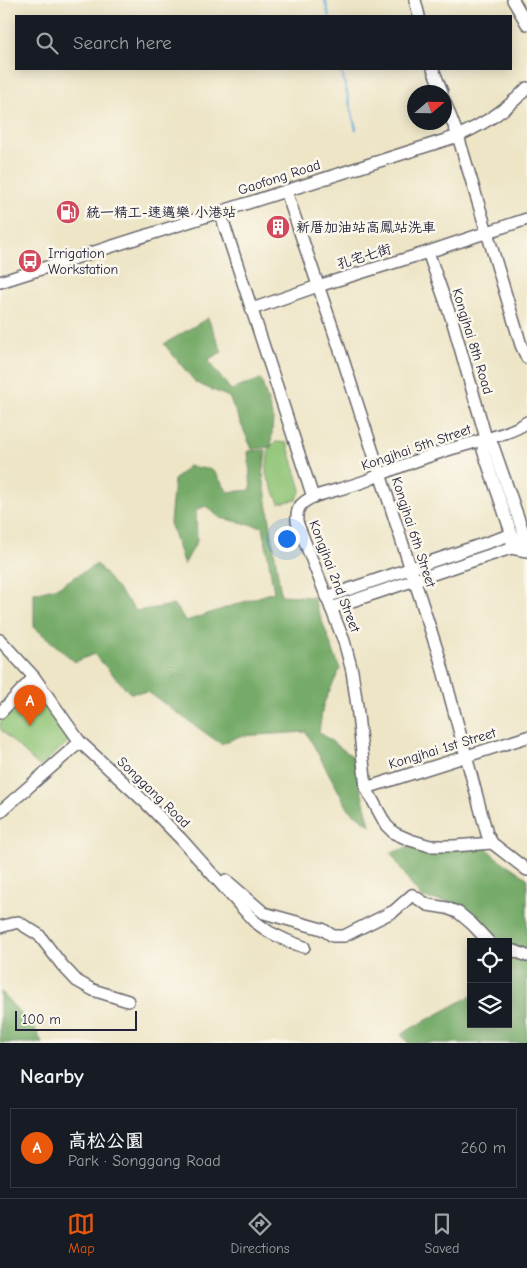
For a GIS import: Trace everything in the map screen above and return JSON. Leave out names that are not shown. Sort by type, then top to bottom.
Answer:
[{"type":"street","points":[[415,0],[419,15]]},
{"type":"street","points":[[513,0],[527,24]]},
{"type":"street","points":[[433,70],[439,85]]},
{"type":"street","name":"Gaofong Road","points":[[0,282],[458,136],[495,116],[518,98],[527,88]]},
{"type":"street","points":[[452,121],[521,345],[527,358]]},
{"type":"street","name":"Kongjhai 6th Street","points":[[286,191],[440,660],[486,834],[492,843],[527,870]]},
{"type":"street","points":[[220,212],[313,497]]},
{"type":"street","name":"孔宅七街","points":[[252,309],[527,218]]},
{"type":"street","name":"Kongjhai 8th Road","points":[[428,252],[453,323],[486,438],[493,446],[527,544]]},
{"type":"street","name":"Kongjhai 5th Street","points":[[313,497],[368,480],[380,473],[523,426],[527,422]]},
{"type":"street","name":"Kongjhai 8th Road","points":[[486,438],[483,450],[512,543]]},
{"type":"street","name":"Kongjhai 2nd Street","points":[[313,497],[306,500],[299,507],[296,512],[297,522],[344,641],[352,671],[366,788],[386,825],[394,833],[410,840],[430,846],[492,843]]},
{"type":"street","points":[[329,603],[410,568],[506,536],[512,543]]},
{"type":"street","points":[[329,603],[414,580],[512,543],[527,544]]},
{"type":"street","name":"Songgang Road","points":[[0,640],[34,677],[80,742],[146,803],[181,839],[254,921],[269,932],[304,946]]},
{"type":"street","points":[[0,713],[34,677]]},
{"type":"street","name":"Kongjhai 1st Street","points":[[366,788],[527,737]]},
{"type":"street","points":[[0,812],[80,742]]},
{"type":"street","points":[[211,873],[227,881],[264,914],[322,929],[333,936],[344,936],[394,911],[412,895],[428,905],[447,908],[459,913],[484,938]]},
{"type":"street","points":[[0,927],[18,922],[39,935],[77,981],[93,990],[128,1001]]},
{"type":"street","points":[[512,951],[527,956]]},
{"type":"green space","points":[[208,318],[222,352],[207,360],[231,390],[261,379],[273,418],[271,447],[252,449],[229,397],[196,383],[164,344]]},
{"type":"green space","points":[[276,442],[287,443],[301,490],[296,500],[279,503],[266,474],[269,447]]},
{"type":"green space","points":[[266,450],[263,475],[281,595],[313,597],[340,669],[323,705],[319,732],[352,756],[370,825],[349,810],[306,732],[240,736],[221,744],[148,692],[130,693],[94,654],[75,662],[34,627],[34,593],[58,587],[97,564],[136,611],[174,605],[186,621],[274,592],[263,527],[220,518],[206,506],[196,510],[197,541],[184,565],[170,523],[174,480],[188,466],[213,470],[228,492],[251,490],[248,451]]},
{"type":"green space","points":[[34,690],[71,739],[40,767],[0,729],[0,722]]},
{"type":"green space","points":[[413,845],[487,848],[494,856],[527,878],[527,953],[512,947],[512,938],[490,938],[474,915],[449,902],[423,898],[413,887],[391,853]]},
{"type":"green space","points":[[517,956],[527,963],[527,1043],[408,1043],[401,1034],[467,998],[467,1028],[512,1028],[512,958]]},
{"type":"green space","points":[[0,991],[36,1030],[42,1043],[0,1043]]},
{"type":"waterway","points":[[325,0],[329,15]]},
{"type":"waterway","points":[[341,70],[356,129]]},
{"type":"place","name":"統一精工-速邁樂 小港站","points":[[68,212]]},
{"type":"place","name":"新厝加油站高鳳站洗車","points":[[278,227]]},
{"type":"place","name":"Irrigation Workstation","points":[[30,261]]},
{"type":"place","name":"高松公園","points":[[30,726]]}]
